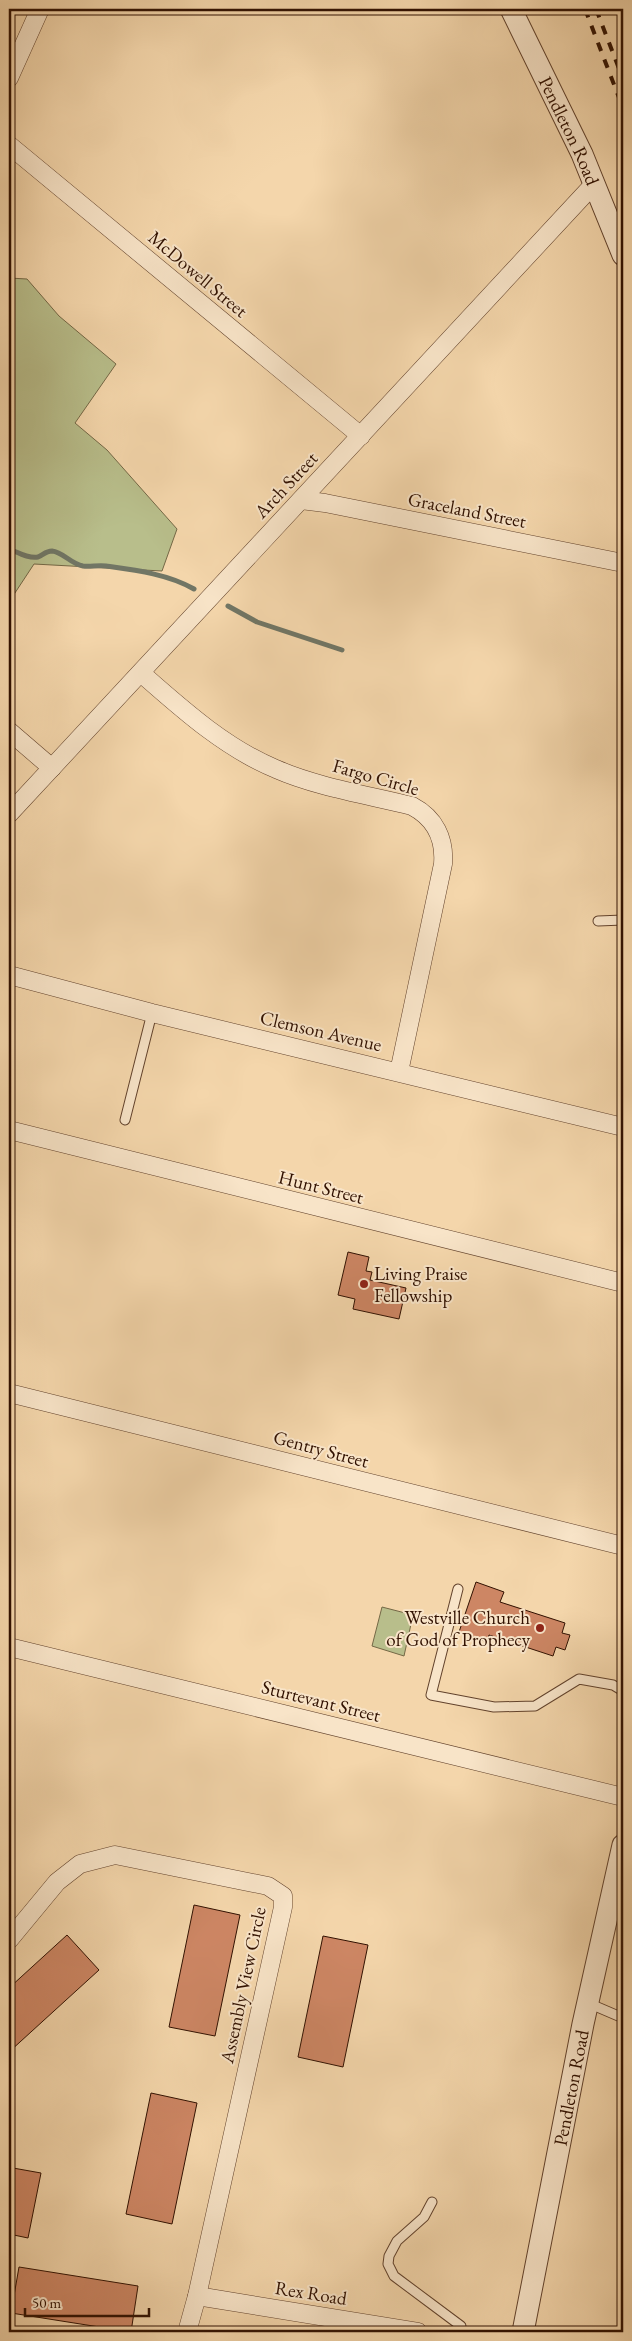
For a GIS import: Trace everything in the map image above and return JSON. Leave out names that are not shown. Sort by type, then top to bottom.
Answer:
[{"type":"street","points":[[9,78],[40,9]]},
{"type":"street","name":"Pendleton Road","points":[[510,9],[544,73],[594,184],[623,256]]},
{"type":"street","name":"McDowell Street","points":[[9,145],[361,436]]},
{"type":"street","name":"Arch Street","points":[[9,814],[594,184]]},
{"type":"street","name":"Graceland Street","points":[[301,500],[325,503],[623,563]]},
{"type":"street","name":"Fargo Circle","points":[[141,672],[221,738],[249,756],[298,777],[412,806],[425,814],[436,827],[443,843],[443,864],[399,1072]]},
{"type":"street","points":[[9,731],[52,768]]},
{"type":"street","name":"Clemson Avenue","points":[[9,974],[152,1013],[623,1127]]},
{"type":"street","name":"Hunt Street","points":[[9,1130],[623,1284]]},
{"type":"street","name":"Gentry Street","points":[[9,1393],[623,1546]]},
{"type":"street","name":"Sturtevant Street","points":[[9,1647],[623,1798]]},
{"type":"street","name":"Pendleton Road","points":[[523,2332],[588,2003],[623,1845]]},
{"type":"street","name":"Assembly View Circle","points":[[9,1940],[57,1882],[80,1864],[115,1855],[268,1886],[283,1896],[283,1907],[197,2296],[187,2332]]},
{"type":"street","name":"Rex Road","points":[[197,2296],[418,2332]]},
{"type":"lane","points":[[598,921],[623,920]]},
{"type":"lane","points":[[125,1120],[152,1013]]},
{"type":"lane","points":[[458,1590],[431,1695],[494,1707],[535,1706],[579,1679],[613,1685],[623,1691]]},
{"type":"lane","points":[[588,2003],[623,2018]]},
{"type":"lane","points":[[432,2202],[424,2217],[398,2241],[389,2256],[388,2264],[394,2276],[446,2312],[461,2326],[461,2332]]},
{"type":"green space","points":[[9,278],[27,279],[59,316],[116,364],[75,423],[107,450],[177,529],[162,571],[34,564],[9,602]]},
{"type":"green space","points":[[382,1607],[413,1615],[404,1656],[372,1646]]},
{"type":"building","name":"Living Praise Fellowship","points":[[348,1252],[369,1257],[366,1271],[372,1272],[370,1280],[406,1288],[399,1319],[353,1309],[355,1299],[338,1295]]},
{"type":"building","points":[[476,1582],[504,1592],[500,1602],[565,1623],[562,1633],[570,1635],[565,1650],[556,1647],[553,1656],[489,1635],[487,1642],[459,1632]]},
{"type":"building","points":[[194,1905],[240,1915],[215,2036],[169,2027]]},
{"type":"building","points":[[67,1935],[99,1970],[9,2052],[9,1988]]},
{"type":"building","points":[[323,1936],[368,1945],[343,2067],[298,2057]]},
{"type":"building","points":[[151,2093],[197,2103],[172,2224],[126,2214]]},
{"type":"building","points":[[13,2168],[41,2173],[28,2238],[9,2234],[9,2188]]},
{"type":"building","points":[[19,2267],[138,2286],[131,2332],[11,2313]]},
{"type":"waterway","points":[[9,549],[34,557],[52,551],[83,566],[106,566],[151,573],[194,589]]},
{"type":"waterway","points":[[228,606],[257,622],[342,650]]},
{"type":"railway","points":[[585,9],[623,108]]},
{"type":"railway","points":[[596,9],[623,79]]},
{"type":"place","name":"Living Praise Fellowship","points":[[364,1284]]},
{"type":"place","name":"Westville Church of God of Prophecy","points":[[540,1628]]}]
